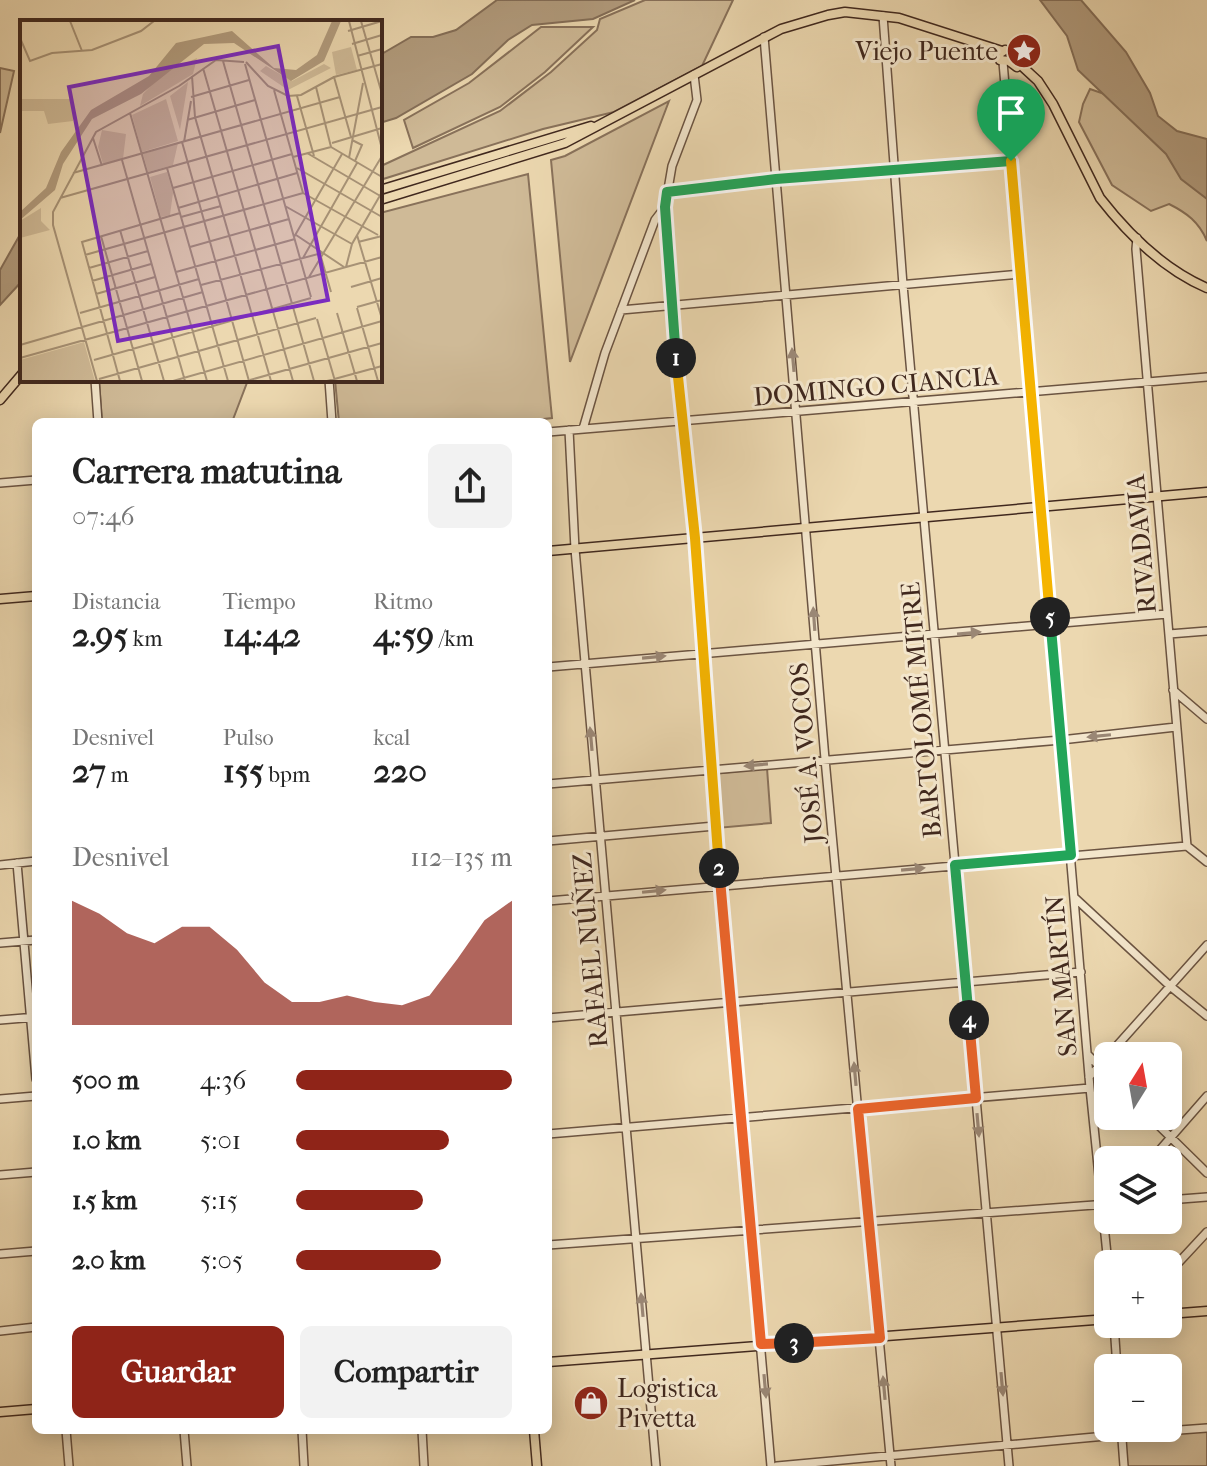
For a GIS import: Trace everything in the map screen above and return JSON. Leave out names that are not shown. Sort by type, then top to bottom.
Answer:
[{"type":"main road","points":[[382,199],[565,143],[764,37],[803,22],[845,12],[883,16],[971,41],[1005,57],[1038,81],[1053,104],[1100,198],[1137,238],[1180,274],[1207,288]]},
{"type":"main road","points":[[382,189],[614,118]]},
{"type":"main road","points":[[0,400],[20,376]]},
{"type":"main road","points":[[552,551],[1207,492]]},
{"type":"main road","points":[[0,599],[32,596]]},
{"type":"main road","points":[[1182,1313],[1207,1311]]},
{"type":"main road","points":[[552,1362],[1094,1320]]},
{"type":"main road","points":[[0,1412],[32,1409]]},
{"type":"main road","points":[[534,1434],[537,1466]]},
{"type":"street","name":"BARTOLOMÉ MITRE","points":[[883,16],[893,170],[1009,1466]]},
{"type":"street","name":"JOSÉ A. VOCOS","points":[[764,37],[808,529],[825,759],[891,1466]]},
{"type":"street","name":"SAN MARTÍN","points":[[1005,57],[1011,161],[1089,1077],[1098,1146]]},
{"type":"street","points":[[694,75],[697,100],[672,166],[665,207],[671,304],[695,538],[710,770],[774,1466],[1094,1435]]},
{"type":"street","points":[[667,192],[776,179],[1011,161]]},
{"type":"street","points":[[583,429],[605,353],[655,220],[665,207]]},
{"type":"street","name":"RIVADAVIA","points":[[1137,238],[1187,846]]},
{"type":"street","points":[[621,310],[1021,274]]},
{"type":"street","name":"DOMINGO CIANCIA","points":[[552,432],[1207,377]]},
{"type":"street","points":[[95,382],[98,418]]},
{"type":"street","points":[[329,382],[332,418]]},
{"type":"street","name":"RAFAEL NÚÑEZ","points":[[569,430],[575,549],[656,1466]]},
{"type":"street","points":[[0,483],[32,480]]},
{"type":"street","points":[[552,667],[1167,614]]},
{"type":"street","points":[[1169,634],[1207,631]]},
{"type":"street","points":[[1173,690],[1207,719]]},
{"type":"street","points":[[552,784],[1061,740],[1176,727]]},
{"type":"street","points":[[552,841],[715,826]]},
{"type":"street","points":[[552,901],[1187,846],[1207,862]]},
{"type":"street","points":[[0,865],[32,861]]},
{"type":"street","points":[[17,863],[32,1009]]},
{"type":"street","points":[[1074,897],[1207,1016]]},
{"type":"street","points":[[0,943],[32,940]]},
{"type":"street","points":[[1120,1042],[1207,945]]},
{"type":"street","points":[[552,1018],[1081,972]]},
{"type":"street","points":[[0,1020],[32,1017]]},
{"type":"street","points":[[1088,1055],[1094,1061]]},
{"type":"street","points":[[1089,1077],[1094,1072]]},
{"type":"street","points":[[552,1134],[1090,1088]]},
{"type":"street","points":[[0,1099],[32,1096]]},
{"type":"street","points":[[1163,1146],[1207,1096]]},
{"type":"street","points":[[1163,1130],[1207,1173]]},
{"type":"street","points":[[0,1175],[32,1172]]},
{"type":"street","points":[[1182,1199],[1207,1197]]},
{"type":"street","points":[[552,1245],[1094,1205]]},
{"type":"street","points":[[1182,1259],[1207,1232]]},
{"type":"street","points":[[0,1254],[32,1251]]},
{"type":"street","points":[[0,1331],[32,1327]]},
{"type":"street","points":[[1182,1429],[1207,1428]]},
{"type":"street","points":[[66,1434],[69,1466]]},
{"type":"street","points":[[184,1434],[187,1466]]},
{"type":"street","points":[[302,1434],[304,1466]]},
{"type":"street","points":[[422,1434],[424,1466]]},
{"type":"street","points":[[1122,1442],[1124,1466]]},
{"type":"shaded area","points":[[497,0],[635,0],[593,19],[532,25],[508,40],[472,74],[396,118],[382,122],[382,54],[411,37],[433,37],[456,30]]},
{"type":"shaded area","points":[[645,0],[733,0],[702,66],[614,112],[543,129],[382,179],[382,166],[500,111],[551,72],[597,30],[600,19]]},
{"type":"shaded area","points":[[1040,0],[1081,0],[1126,52],[1150,93],[1158,116],[1177,131],[1207,139],[1207,199],[1181,179],[1166,154],[1078,70],[1067,36]]},
{"type":"shaded area","points":[[541,27],[593,27],[545,72],[500,107],[413,148],[404,120],[469,83]]},
{"type":"shaded area","points":[[0,68],[14,71],[0,133]]},
{"type":"shaded area","points":[[1090,89],[1116,98],[1207,191],[1207,241],[1196,223],[1175,207],[1169,204],[1151,211],[1112,185],[1079,122]]},
{"type":"shaded area","points":[[669,101],[570,362],[551,160],[565,156]]},
{"type":"shaded area","points":[[528,174],[552,418],[339,418],[335,382],[382,382],[382,212]]},
{"type":"shaded area","points":[[20,235],[20,283],[0,305],[0,270]]},
{"type":"shaded area","points":[[99,382],[247,382],[234,418],[102,418]]},
{"type":"shaded area","points":[[767,768],[771,823],[717,828],[713,774]]},
{"type":"shaded area","points":[[1207,1430],[1207,1466],[1126,1466],[1124,1442],[1182,1442],[1182,1432]]},
{"type":"place","name":"Viejo Puente","points":[[1024,51]]},
{"type":"place","name":"Logistica Pivetta","points":[[591,1403]]},
{"type":"route","points":[[1011,161],[1071,855],[955,865],[976,1098],[858,1109],[880,1338],[761,1344],[710,770],[695,538],[671,304],[665,207],[667,192],[776,179],[1011,161]]}]
